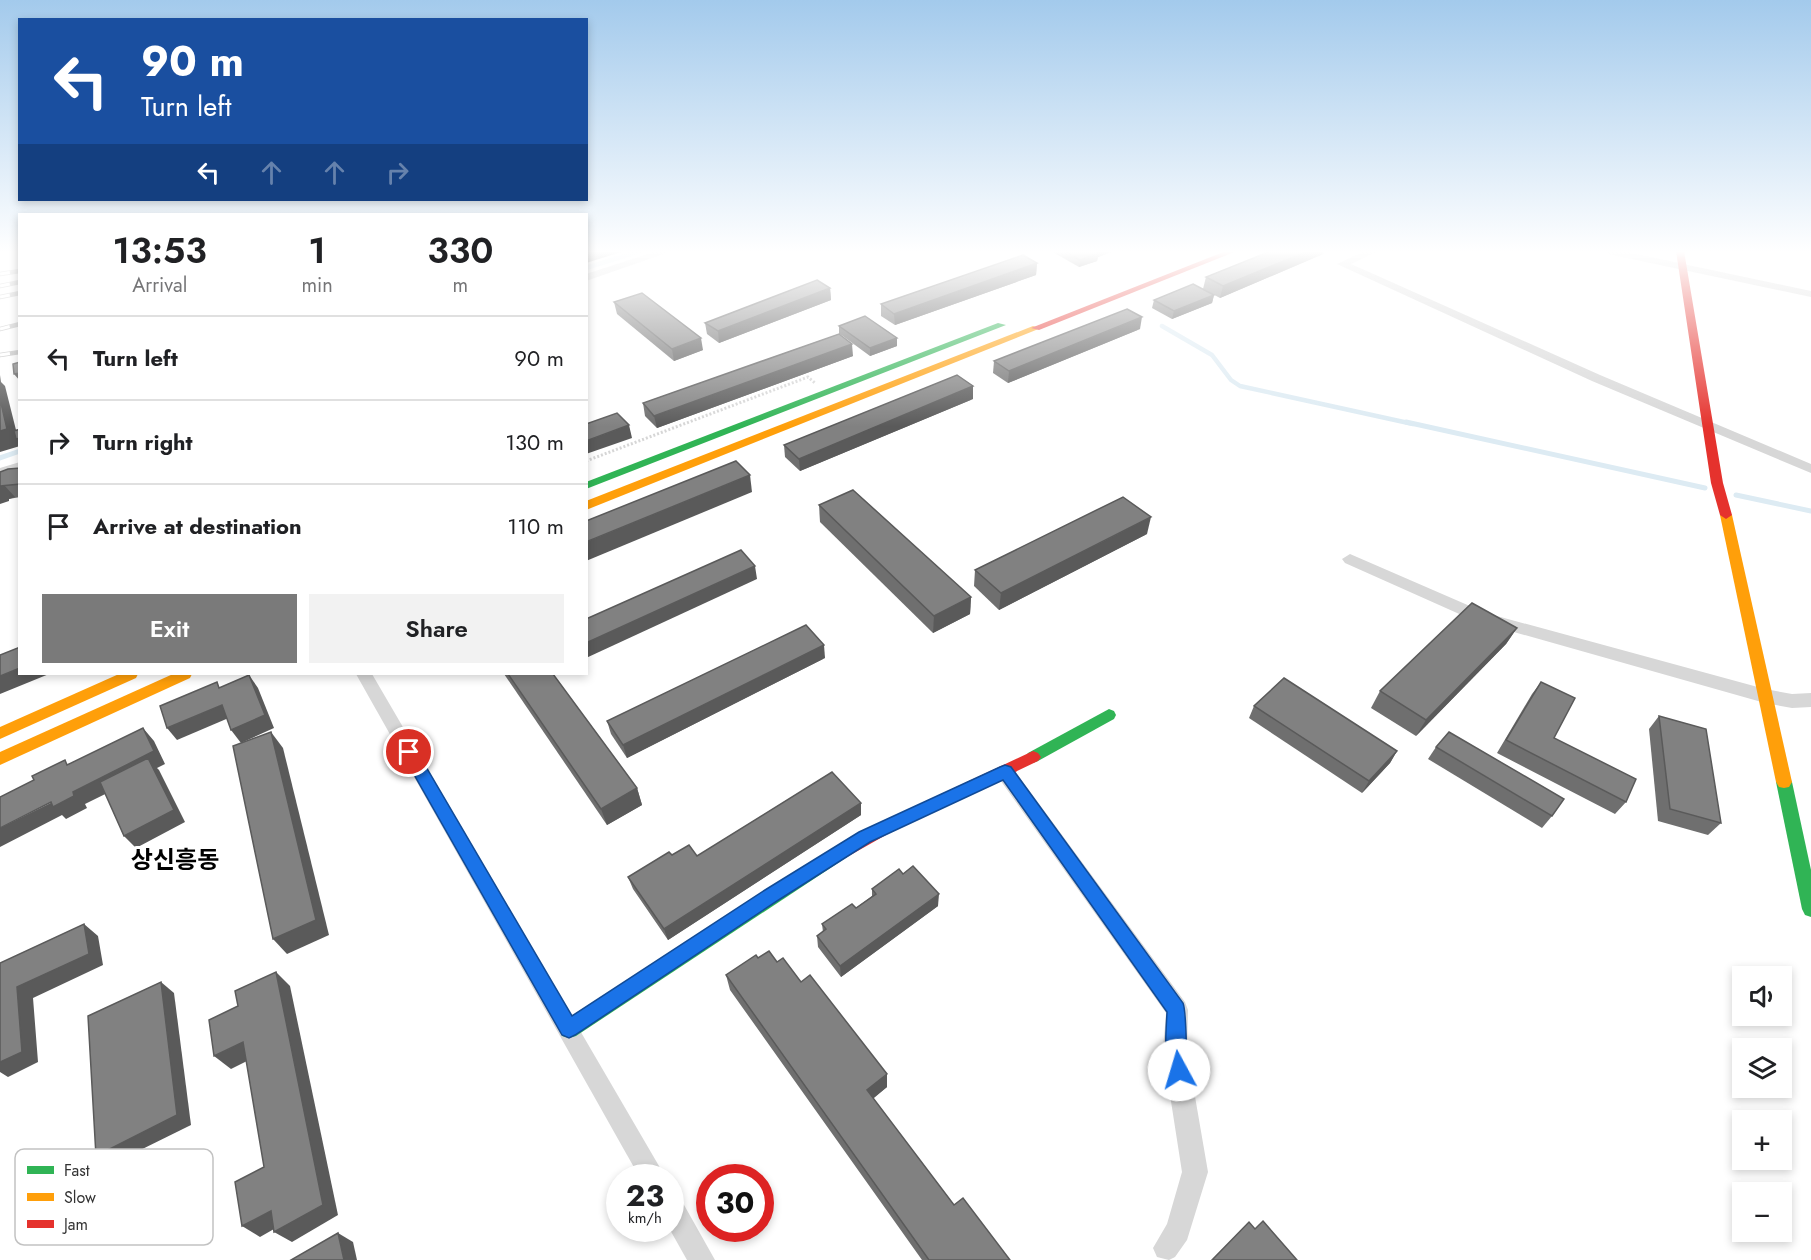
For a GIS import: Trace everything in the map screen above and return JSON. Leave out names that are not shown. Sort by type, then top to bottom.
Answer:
[{"type":"main road","points":[[588,505],[1084,310]]},
{"type":"main road","points":[[1690,310],[1717,483],[1811,909]]},
{"type":"main road","points":[[588,485],[1015,320]]},
{"type":"main road","points":[[0,733],[129,675]]},
{"type":"main road","points":[[0,759],[183,675]]},
{"type":"main road","points":[[569,1029],[771,895],[864,837],[1005,772],[1109,715]]},
{"type":"street","points":[[1444,310],[1596,378],[1811,469]]},
{"type":"street","points":[[0,472],[18,467]]},
{"type":"street","points":[[1350,559],[1481,617],[1765,696],[1811,700]]},
{"type":"street","points":[[365,675],[646,1164]]},
{"type":"street","points":[[1005,772],[1177,1010],[1175,1050],[1195,1172],[1178,1231],[1166,1248]]},
{"type":"street","points":[[684,1229],[702,1260]]},
{"type":"path","points":[[588,460],[808,377]]},
{"type":"building","points":[[624,310],[664,310],[701,338],[672,349]]},
{"type":"building","points":[[739,310],[773,310],[718,331],[705,323]]},
{"type":"building","points":[[889,310],[906,310],[894,314]]},
{"type":"building","points":[[1125,310],[1142,317],[1009,371],[994,361]]},
{"type":"building","points":[[865,316],[897,338],[870,348],[839,326]]},
{"type":"building","points":[[839,334],[852,344],[654,416],[643,403]]},
{"type":"building","points":[[18,363],[18,373],[14,374],[13,364]]},
{"type":"building","points":[[957,375],[973,386],[799,459],[784,445]]},
{"type":"building","points":[[0,399],[7,429],[0,431]]},
{"type":"building","points":[[617,413],[629,425],[588,440],[588,423]]},
{"type":"building","points":[[18,430],[18,438],[16,439],[14,431]]},
{"type":"building","points":[[736,461],[750,475],[588,541],[588,520]]},
{"type":"building","points":[[18,468],[18,484],[0,486],[0,472]]},
{"type":"building","points":[[853,490],[971,597],[934,616],[819,505]]},
{"type":"building","points":[[1123,497],[1151,517],[1001,593],[975,570]]},
{"type":"building","points":[[741,550],[755,566],[588,642],[588,618]]},
{"type":"building","points":[[1472,603],[1517,628],[1426,720],[1380,691]]},
{"type":"building","points":[[806,625],[824,645],[623,745],[607,721]]},
{"type":"building","points":[[18,648],[18,669],[0,676],[0,655]]},
{"type":"building","points":[[249,675],[265,715],[231,730],[222,705],[167,728],[160,706],[217,682],[219,688]]},
{"type":"building","points":[[509,675],[554,675],[637,788],[601,809]]},
{"type":"building","points":[[1284,678],[1397,751],[1369,781],[1254,706]]},
{"type":"building","points":[[1541,682],[1575,698],[1554,738],[1636,779],[1626,802],[1506,740]]},
{"type":"building","points":[[1659,716],[1706,729],[1721,823],[1670,809]]},
{"type":"building","points":[[143,728],[154,751],[73,792],[74,796],[53,807],[51,802],[0,828],[0,797],[34,780],[32,776],[65,760],[67,765]]},
{"type":"building","points":[[271,732],[316,920],[273,939],[233,746]]},
{"type":"building","points":[[1449,732],[1564,799],[1552,816],[1436,747]]},
{"type":"building","points":[[148,758],[174,810],[124,836],[100,782]]},
{"type":"building","points":[[832,772],[861,803],[664,929],[628,877],[669,852],[672,855],[689,845],[697,856]]},
{"type":"building","points":[[913,866],[939,894],[840,966],[817,936],[826,929],[822,924],[852,904],[856,908],[876,894],[872,889],[899,869],[903,874]]},
{"type":"building","points":[[84,924],[89,954],[17,987],[22,1052],[0,1062],[0,963]]},
{"type":"building","points":[[769,951],[777,962],[783,958],[801,982],[810,975],[887,1074],[867,1090],[954,1205],[963,1198],[1010,1260],[929,1260],[726,975],[756,955],[758,958]]},
{"type":"building","points":[[276,972],[323,1205],[274,1232],[271,1211],[242,1226],[235,1182],[264,1167],[243,1042],[214,1056],[209,1020],[238,1006],[235,991]]},
{"type":"building","points":[[161,982],[177,1115],[110,1149],[96,1149],[88,1016]]},
{"type":"building","points":[[1263,1221],[1297,1260],[1212,1260],[1249,1222],[1255,1229]]},
{"type":"building","points":[[338,1233],[344,1260],[291,1260]]},
{"type":"waterway","points":[[1162,326],[1212,355],[1231,380],[1240,386],[1413,424]]},
{"type":"waterway","points":[[1406,422],[1705,488]]},
{"type":"waterway","points":[[0,458],[18,452]]},
{"type":"waterway","points":[[1736,495],[1811,511]]},
{"type":"railway","points":[[0,329],[18,324]]},
{"type":"railway","points":[[0,355],[18,352]]},
{"type":"traffic: fast","points":[[588,485],[1001,325]]},
{"type":"traffic: fast","points":[[1033,757],[1109,715]]},
{"type":"traffic: fast","points":[[1784,782],[1811,909]]},
{"type":"traffic: fast","points":[[569,1029],[841,852]]},
{"type":"traffic: slow","points":[[588,505],[1036,328]]},
{"type":"traffic: slow","points":[[1726,515],[1784,782]]},
{"type":"traffic: slow","points":[[0,733],[129,675]]},
{"type":"traffic: slow","points":[[0,759],[183,675]]},
{"type":"traffic: jam","points":[[1036,328],[1083,310]]},
{"type":"traffic: jam","points":[[1689,310],[1717,483],[1726,515]]},
{"type":"traffic: jam","points":[[841,852],[887,826],[1033,757]]},
{"type":"district","name":"상신흥동","points":[[175,860]]},
{"type":"route","points":[[409,752],[569,1029],[771,895],[864,837],[1005,772],[1177,1010],[1175,1050],[1179,1070]]}]
